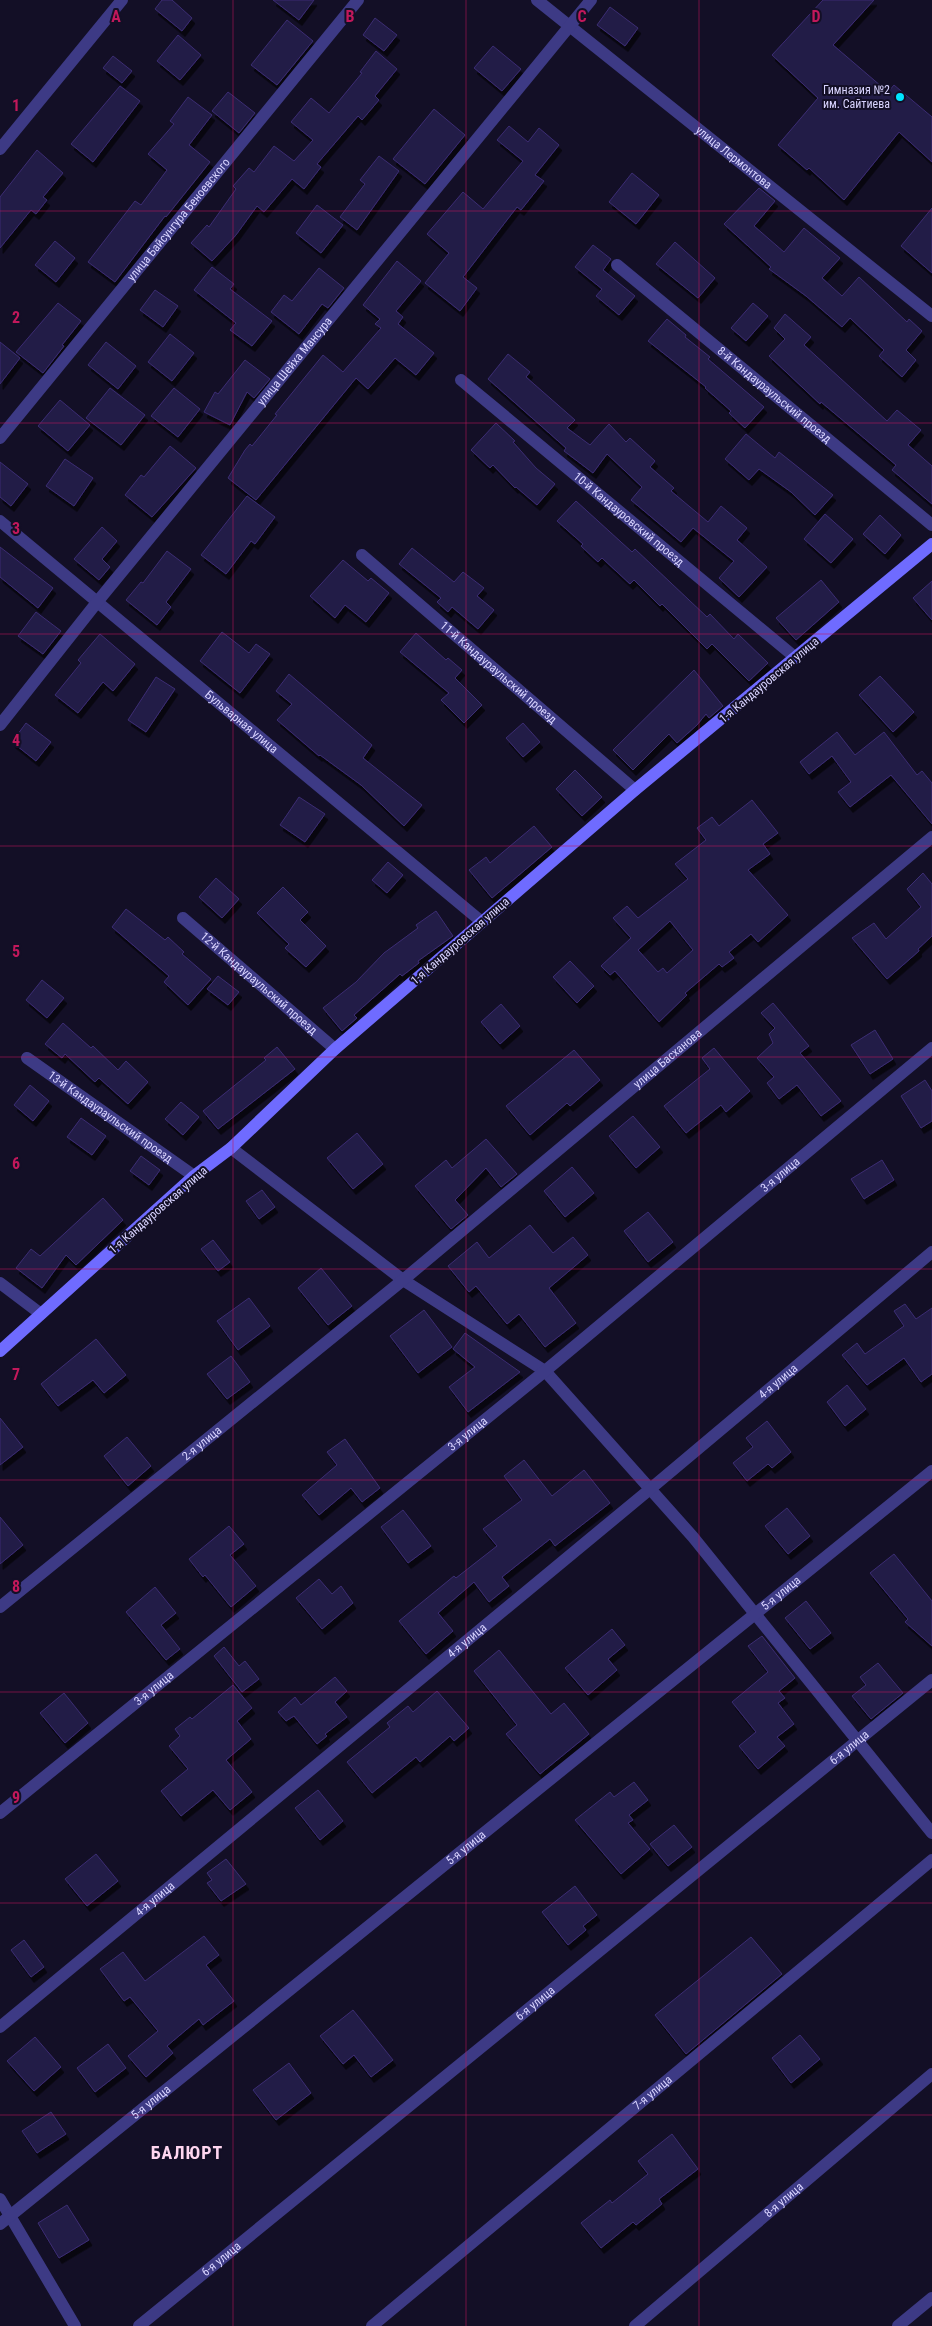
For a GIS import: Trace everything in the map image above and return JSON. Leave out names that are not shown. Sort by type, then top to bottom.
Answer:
[{"type":"street","points":[[0,149],[122,0]]},
{"type":"street","name":"улица Байсунгура Беноевского","points":[[0,438],[358,0]]},
{"type":"street","name":"улица Лермонтова","points":[[537,0],[932,316]]},
{"type":"street","name":"улица Шейха Мансура","points":[[0,724],[98,601],[591,0]]},
{"type":"street","name":"8-й Кандаураульский проезд","points":[[617,265],[932,525]]},
{"type":"street","name":"10-й Кандауровский проезд","points":[[460,380],[796,658]]},
{"type":"street","name":"Бульварная улица","points":[[0,521],[482,922]]},
{"type":"street","name":"1-я Кандауровская улица","points":[[0,1351],[194,1176],[231,1148],[334,1048],[636,790],[932,544]]},
{"type":"street","name":"11-й Кандаураульский проезд","points":[[362,555],[636,790]]},
{"type":"street","name":"улица Басханова","points":[[403,1280],[932,837]]},
{"type":"street","name":"12-й Кандаураульский проезд","points":[[183,918],[334,1048]]},
{"type":"street","name":"3-я улица","points":[[0,1813],[544,1371],[932,1048]]},
{"type":"street","name":"13-й Кандаураульский проезд","points":[[27,1058],[194,1176]]},
{"type":"street","points":[[231,1148],[403,1280],[544,1371],[692,1537],[932,1832]]},
{"type":"street","name":"4-я улица","points":[[0,2027],[649,1490],[932,1252]]},
{"type":"street","name":"2-я улица","points":[[0,1607],[403,1280]]},
{"type":"street","points":[[0,1283],[41,1314]]},
{"type":"street","name":"5-я улица","points":[[5,2221],[932,1470]]},
{"type":"street","name":"6-я улица","points":[[139,2326],[932,1680]]},
{"type":"street","name":"7-я улица","points":[[372,2326],[932,1860]]},
{"type":"street","name":"8-я улица","points":[[635,2326],[932,2074]]},
{"type":"street","points":[[0,2199],[5,2221],[75,2326]]},
{"type":"street","points":[[898,2326],[932,2298]]},
{"type":"building","points":[[162,0],[172,0],[192,18],[182,31],[155,9]]},
{"type":"building","points":[[273,0],[314,0],[299,20]]},
{"type":"building","points":[[823,0],[874,0],[833,45],[888,92],[894,85],[932,117],[932,162],[899,132],[844,200],[809,168],[807,170],[778,145],[818,98],[772,55]]},
{"type":"building","points":[[610,7],[638,28],[625,46],[597,25]]},
{"type":"building","points":[[375,18],[397,35],[384,51],[363,35]]},
{"type":"building","points":[[287,20],[313,41],[277,85],[251,65]]},
{"type":"building","points":[[178,35],[201,55],[180,80],[157,61]]},
{"type":"building","points":[[493,46],[521,69],[502,91],[474,68]]},
{"type":"building","points":[[376,51],[397,69],[375,96],[379,100],[362,120],[358,116],[317,164],[321,167],[304,189],[292,179],[264,212],[257,206],[236,235],[212,261],[191,243],[207,225],[209,227],[236,189],[233,186],[249,168],[254,172],[274,146],[294,161],[313,140],[291,122],[311,98],[329,113],[362,73],[360,72]]},
{"type":"building","points":[[113,56],[132,71],[122,83],[103,68]]},
{"type":"building","points":[[120,86],[140,101],[93,162],[71,144]]},
{"type":"building","points":[[228,92],[255,113],[239,133],[212,111]]},
{"type":"building","points":[[188,97],[212,115],[189,145],[210,162],[165,216],[115,282],[88,262],[135,201],[141,205],[167,170],[148,154],[174,124],[170,121]]},
{"type":"building","points":[[434,109],[465,135],[425,184],[393,159]]},
{"type":"building","points":[[509,126],[528,142],[539,128],[559,145],[535,175],[544,181],[521,210],[517,207],[463,277],[477,288],[460,311],[425,283],[449,253],[427,234],[463,192],[483,209],[523,161],[497,140]]},
{"type":"building","points":[[37,150],[63,173],[43,197],[47,200],[36,214],[31,210],[0,248],[0,197]]},
{"type":"building","points":[[379,156],[399,171],[357,230],[340,217],[365,184],[360,180]]},
{"type":"building","points":[[632,173],[659,195],[636,224],[609,202]]},
{"type":"building","points":[[759,188],[775,201],[754,226],[784,252],[804,228],[840,258],[822,278],[842,296],[859,277],[907,322],[909,319],[922,331],[906,350],[916,360],[902,377],[879,356],[884,350],[850,318],[842,327],[806,296],[769,269],[771,267],[724,224]]},
{"type":"building","points":[[317,205],[343,225],[321,253],[296,233]]},
{"type":"building","points":[[932,208],[932,273],[901,246]]},
{"type":"building","points":[[55,241],[75,258],[56,282],[35,265]]},
{"type":"building","points":[[675,242],[715,278],[698,298],[656,264]]},
{"type":"building","points":[[593,245],[611,259],[603,270],[635,296],[619,315],[596,296],[602,289],[575,267]]},
{"type":"building","points":[[397,261],[421,281],[396,311],[403,317],[398,324],[434,353],[416,375],[395,358],[368,389],[356,378],[256,500],[228,478],[245,450],[250,444],[252,446],[277,415],[275,414],[323,355],[343,372],[381,328],[375,324],[380,319],[363,305]]},
{"type":"building","points":[[212,267],[234,284],[230,289],[272,321],[252,346],[230,330],[236,323],[194,290]]},
{"type":"building","points":[[319,268],[344,288],[328,308],[322,304],[299,334],[271,312],[284,295],[292,301]]},
{"type":"building","points":[[155,290],[178,306],[163,327],[140,310]]},
{"type":"building","points":[[58,303],[81,321],[43,373],[16,352]]},
{"type":"building","points":[[753,303],[768,316],[746,341],[731,328]]},
{"type":"building","points":[[785,314],[811,337],[804,345],[887,421],[897,410],[921,430],[908,445],[932,466],[932,504],[892,470],[896,465],[821,402],[820,404],[769,356],[785,339],[774,328]]},
{"type":"building","points":[[667,319],[686,335],[685,337],[710,357],[708,359],[764,407],[745,428],[729,413],[731,411],[706,387],[648,341]]},
{"type":"building","points":[[170,334],[194,353],[172,381],[148,362]]},
{"type":"building","points":[[0,342],[20,358],[0,384]]},
{"type":"building","points":[[106,342],[136,366],[118,389],[88,365]]},
{"type":"building","points":[[508,354],[530,372],[526,377],[575,420],[567,428],[590,445],[609,424],[626,442],[630,438],[655,461],[650,467],[674,488],[671,491],[708,522],[721,506],[747,528],[737,540],[767,567],[739,597],[719,578],[734,561],[693,528],[681,542],[631,500],[642,487],[607,454],[593,473],[564,451],[566,448],[488,379]]},
{"type":"building","points":[[245,360],[270,379],[254,398],[247,392],[230,425],[204,412],[215,392],[218,394]]},
{"type":"building","points":[[110,388],[145,415],[121,445],[86,418]]},
{"type":"building","points":[[174,388],[200,409],[178,437],[151,416]]},
{"type":"building","points":[[60,400],[90,425],[68,451],[38,426]]},
{"type":"building","points":[[496,423],[515,441],[513,442],[536,468],[555,484],[537,505],[515,488],[493,465],[490,468],[471,450]]},
{"type":"building","points":[[746,434],[775,458],[779,452],[833,495],[815,515],[791,492],[759,469],[749,480],[725,459]]},
{"type":"building","points":[[170,446],[196,468],[152,517],[125,495],[141,475],[144,477]]},
{"type":"building","points":[[65,459],[93,478],[74,506],[46,486]]},
{"type":"building","points":[[0,462],[28,484],[11,506],[0,497]]},
{"type":"building","points":[[247,496],[275,517],[255,544],[251,541],[226,574],[201,555]]},
{"type":"building","points":[[576,501],[632,552],[635,549],[707,617],[710,614],[734,639],[738,634],[768,663],[749,681],[712,644],[707,649],[662,604],[660,606],[634,580],[630,584],[602,558],[598,562],[581,546],[583,544],[557,521]]},
{"type":"building","points":[[825,514],[853,539],[831,563],[804,539]]},
{"type":"building","points":[[880,515],[901,535],[885,554],[863,534]]},
{"type":"building","points":[[102,527],[117,541],[102,559],[110,567],[99,580],[74,559]]},
{"type":"building","points":[[0,547],[53,588],[38,608],[0,577]]},
{"type":"building","points":[[412,548],[454,582],[463,572],[484,588],[477,596],[494,610],[478,629],[452,607],[448,612],[437,602],[441,598],[399,564]]},
{"type":"building","points":[[167,551],[191,569],[166,602],[171,607],[157,625],[126,600],[141,582],[143,583]]},
{"type":"building","points":[[343,560],[368,581],[371,578],[389,593],[366,622],[345,605],[335,618],[310,596]]},
{"type":"building","points":[[821,580],[839,602],[796,640],[776,618]]},
{"type":"building","points":[[932,581],[932,620],[913,598]]},
{"type":"building","points":[[36,612],[61,631],[43,654],[18,636]]},
{"type":"building","points":[[222,632],[249,653],[256,644],[270,654],[240,693],[200,661]]},
{"type":"building","points":[[416,633],[446,660],[448,658],[462,670],[455,678],[482,705],[464,723],[441,700],[449,693],[400,652]]},
{"type":"building","points":[[100,634],[135,664],[113,691],[103,682],[78,713],[55,695],[81,663],[78,660]]},
{"type":"building","points":[[694,670],[723,706],[709,718],[706,714],[677,743],[669,734],[633,770],[613,750]]},
{"type":"building","points":[[289,674],[372,745],[363,758],[422,805],[404,826],[361,785],[319,756],[277,720],[292,704],[276,691]]},
{"type":"building","points":[[880,676],[914,712],[893,732],[859,695]]},
{"type":"building","points":[[156,677],[175,689],[146,732],[128,720]]},
{"type":"building","points":[[26,723],[51,742],[36,761],[12,742]]},
{"type":"building","points":[[523,723],[540,742],[523,757],[506,738]]},
{"type":"building","points":[[837,732],[855,755],[884,732],[917,775],[922,771],[932,783],[932,824],[891,775],[850,807],[838,792],[851,782],[832,756],[809,774],[800,762]]},
{"type":"building","points":[[575,770],[602,797],[582,816],[556,789]]},
{"type":"building","points":[[299,797],[325,814],[305,842],[280,825]]},
{"type":"building","points":[[752,800],[778,833],[763,844],[770,854],[748,870],[788,915],[758,942],[751,934],[729,952],[734,958],[722,967],[719,964],[685,993],[687,995],[659,1022],[615,971],[610,975],[601,966],[631,938],[613,918],[627,906],[638,918],[688,879],[675,864],[706,840],[697,828],[712,817],[719,826]],"holes":[[[670,921],[693,950],[667,973],[663,968],[658,972],[638,950]]]},
{"type":"building","points":[[534,826],[552,847],[492,898],[469,870],[486,857],[490,863]]},
{"type":"building","points":[[388,862],[403,875],[387,893],[372,880]]},
{"type":"building","points":[[923,873],[932,884],[932,936],[918,949],[919,951],[887,979],[852,938],[874,923],[886,939],[921,907],[907,889]]},
{"type":"building","points":[[216,878],[239,899],[222,918],[199,897]]},
{"type":"building","points":[[283,887],[308,912],[300,920],[326,946],[306,967],[285,948],[289,944],[257,913]]},
{"type":"building","points":[[126,909],[165,940],[168,937],[184,952],[182,954],[211,979],[188,1005],[164,982],[169,976],[112,927]]},
{"type":"building","points":[[436,911],[453,936],[418,961],[419,963],[402,976],[400,974],[354,1015],[357,1018],[342,1031],[323,1008],[356,982],[384,953],[418,928],[416,925]]},
{"type":"building","points":[[570,961],[594,986],[577,1003],[553,977]]},
{"type":"building","points":[[218,976],[239,992],[228,1005],[207,989]]},
{"type":"building","points":[[42,980],[64,998],[47,1018],[26,1000]]},
{"type":"building","points":[[773,1003],[809,1046],[800,1053],[841,1101],[821,1116],[797,1085],[779,1099],[767,1083],[774,1077],[757,1058],[773,1043],[769,1034],[775,1028],[761,1013]]},
{"type":"building","points":[[501,1004],[520,1026],[500,1044],[481,1022]]},
{"type":"building","points":[[63,1023],[91,1048],[93,1046],[118,1070],[126,1061],[148,1082],[128,1104],[99,1078],[95,1082],[65,1054],[62,1058],[45,1044]]},
{"type":"building","points":[[875,1030],[893,1059],[870,1074],[851,1045]]},
{"type":"building","points":[[277,1047],[295,1069],[218,1129],[203,1111],[266,1060],[264,1058]]},
{"type":"building","points":[[714,1048],[750,1091],[726,1112],[721,1105],[686,1133],[664,1106],[710,1069],[702,1058]]},
{"type":"building","points":[[574,1050],[600,1080],[570,1106],[567,1103],[530,1135],[506,1106]]},
{"type":"building","points":[[925,1080],[932,1091],[932,1121],[921,1128],[901,1096]]},
{"type":"building","points":[[30,1085],[49,1101],[33,1121],[14,1105]]},
{"type":"building","points":[[181,1102],[199,1117],[183,1135],[165,1119]]},
{"type":"building","points":[[633,1116],[660,1147],[636,1168],[609,1136]]},
{"type":"building","points":[[81,1118],[106,1136],[92,1155],[67,1137]]},
{"type":"building","points":[[357,1133],[383,1164],[353,1189],[327,1158]]},
{"type":"building","points":[[486,1139],[517,1174],[501,1187],[486,1168],[455,1200],[468,1215],[451,1229],[415,1186],[446,1160],[452,1168]]},
{"type":"building","points":[[141,1156],[160,1170],[149,1185],[130,1171]]},
{"type":"building","points":[[882,1160],[894,1180],[864,1199],[851,1179]]},
{"type":"building","points":[[572,1167],[594,1193],[565,1217],[544,1191]]},
{"type":"building","points":[[262,1190],[275,1207],[259,1219],[246,1201]]},
{"type":"building","points":[[103,1198],[123,1220],[76,1265],[66,1255],[42,1288],[16,1268],[31,1249],[40,1256]]},
{"type":"building","points":[[648,1212],[673,1242],[648,1262],[624,1231]]},
{"type":"building","points":[[530,1225],[553,1253],[573,1237],[588,1255],[549,1288],[576,1323],[545,1347],[519,1314],[507,1324],[476,1286],[469,1292],[448,1266],[477,1242],[489,1258]]},
{"type":"building","points":[[213,1240],[230,1262],[218,1271],[201,1249]]},
{"type":"building","points":[[321,1268],[352,1306],[328,1325],[298,1288]]},
{"type":"building","points":[[249,1298],[270,1326],[238,1350],[217,1321]]},
{"type":"building","points":[[905,1304],[916,1319],[932,1308],[932,1374],[921,1382],[904,1358],[867,1385],[842,1355],[857,1343],[865,1354],[904,1326],[894,1311]]},
{"type":"building","points":[[424,1310],[452,1347],[418,1373],[390,1336]]},
{"type":"building","points":[[465,1333],[520,1372],[468,1412],[449,1387],[475,1367],[453,1349]]},
{"type":"building","points":[[96,1339],[126,1375],[104,1393],[93,1380],[58,1406],[41,1384]]},
{"type":"building","points":[[231,1356],[250,1382],[227,1399],[207,1374]]},
{"type":"building","points":[[847,1385],[866,1409],[845,1426],[827,1402]]},
{"type":"building","points":[[0,1418],[23,1447],[0,1465]]},
{"type":"building","points":[[767,1421],[791,1452],[772,1468],[768,1464],[747,1481],[733,1463],[753,1447],[746,1438]]},
{"type":"building","points":[[127,1437],[151,1466],[128,1486],[104,1456]]},
{"type":"building","points":[[345,1439],[380,1488],[362,1502],[351,1488],[319,1515],[302,1495],[337,1465],[327,1452]]},
{"type":"building","points":[[524,1460],[552,1496],[584,1470],[610,1503],[555,1546],[550,1539],[502,1577],[509,1586],[489,1602],[474,1582],[438,1613],[453,1631],[426,1654],[399,1621],[454,1576],[456,1578],[497,1546],[483,1529],[522,1500],[504,1476]]},
{"type":"building","points":[[787,1508],[810,1536],[788,1554],[765,1526]]},
{"type":"building","points":[[403,1510],[431,1546],[408,1563],[381,1527]]},
{"type":"building","points":[[0,1517],[23,1545],[0,1564]]},
{"type":"building","points":[[229,1526],[244,1544],[230,1555],[256,1586],[231,1607],[205,1575],[203,1577],[189,1559]]},
{"type":"building","points":[[894,1554],[932,1601],[932,1646],[905,1622],[908,1619],[870,1573]]},
{"type":"building","points":[[319,1579],[332,1594],[341,1586],[353,1603],[322,1629],[296,1598]]},
{"type":"building","points":[[155,1587],[176,1613],[161,1625],[180,1649],[166,1660],[126,1612]]},
{"type":"building","points":[[806,1601],[831,1633],[810,1649],[785,1618]]},
{"type":"building","points":[[612,1629],[625,1645],[608,1659],[617,1670],[588,1695],[565,1668]]},
{"type":"building","points":[[762,1636],[795,1678],[779,1691],[785,1698],[778,1703],[794,1724],[777,1737],[785,1746],[758,1769],[739,1746],[756,1732],[732,1702],[768,1672],[748,1646]]},
{"type":"building","points":[[224,1647],[239,1666],[245,1661],[259,1679],[242,1692],[214,1656]]},
{"type":"building","points":[[499,1650],[551,1714],[564,1703],[589,1734],[540,1774],[506,1734],[517,1725],[474,1671]]},
{"type":"building","points":[[878,1663],[903,1693],[871,1719],[852,1696],[866,1685],[860,1677]]},
{"type":"building","points":[[335,1677],[347,1691],[335,1702],[347,1717],[325,1734],[327,1736],[317,1744],[294,1716],[286,1721],[278,1712],[295,1697],[301,1705]]},
{"type":"building","points":[[233,1685],[252,1708],[237,1721],[251,1739],[226,1760],[252,1792],[230,1810],[213,1790],[181,1816],[161,1791],[188,1769],[169,1746],[180,1736],[175,1729],[190,1717],[192,1719]]},
{"type":"building","points":[[437,1691],[469,1728],[454,1741],[450,1736],[420,1762],[416,1757],[372,1793],[347,1762],[390,1727],[387,1723],[408,1706],[413,1712]]},
{"type":"building","points":[[64,1693],[88,1723],[65,1743],[40,1713]]},
{"type":"building","points":[[634,1782],[648,1800],[629,1815],[633,1820],[628,1823],[650,1849],[621,1874],[575,1820],[610,1792],[614,1797]]},
{"type":"building","points":[[318,1790],[343,1821],[320,1840],[295,1808]]},
{"type":"building","points":[[674,1825],[692,1847],[668,1866],[650,1844]]},
{"type":"building","points":[[96,1854],[118,1881],[87,1906],[65,1879]]},
{"type":"building","points":[[226,1859],[246,1884],[221,1901],[207,1883],[212,1880],[207,1873]]},
{"type":"building","points":[[575,1886],[597,1915],[583,1926],[586,1930],[568,1945],[542,1912]]},
{"type":"building","points":[[204,1936],[219,1955],[206,1965],[234,2001],[203,2025],[199,2019],[167,2046],[173,2053],[146,2077],[128,2056],[158,2031],[130,1997],[124,2001],[100,1969],[123,1952],[145,1981]]},
{"type":"building","points":[[751,1937],[782,1974],[686,2054],[655,2015]]},
{"type":"building","points":[[24,1940],[44,1967],[31,1977],[11,1950]]},
{"type":"building","points":[[353,2010],[393,2060],[371,2077],[354,2055],[343,2064],[320,2036]]},
{"type":"building","points":[[800,2035],[820,2059],[791,2083],[772,2058]]},
{"type":"building","points":[[35,2037],[61,2067],[34,2091],[7,2061]]},
{"type":"building","points":[[108,2044],[126,2068],[95,2092],[77,2068]]},
{"type":"building","points":[[289,2063],[311,2093],[276,2120],[253,2090]]},
{"type":"building","points":[[51,2112],[66,2134],[37,2153],[22,2131]]},
{"type":"building","points":[[672,2134],[698,2169],[659,2199],[662,2204],[636,2225],[633,2222],[601,2248],[581,2223],[610,2200],[612,2203],[648,2174],[638,2161]]},
{"type":"building","points":[[67,2205],[89,2240],[59,2258],[38,2223]]},
{"type":"place","name":"Гимназия №2 им. Сайтиева","points":[[900,97]]},
{"type":"district","name":"БАЛЮРТ","points":[[187,2153]]}]
